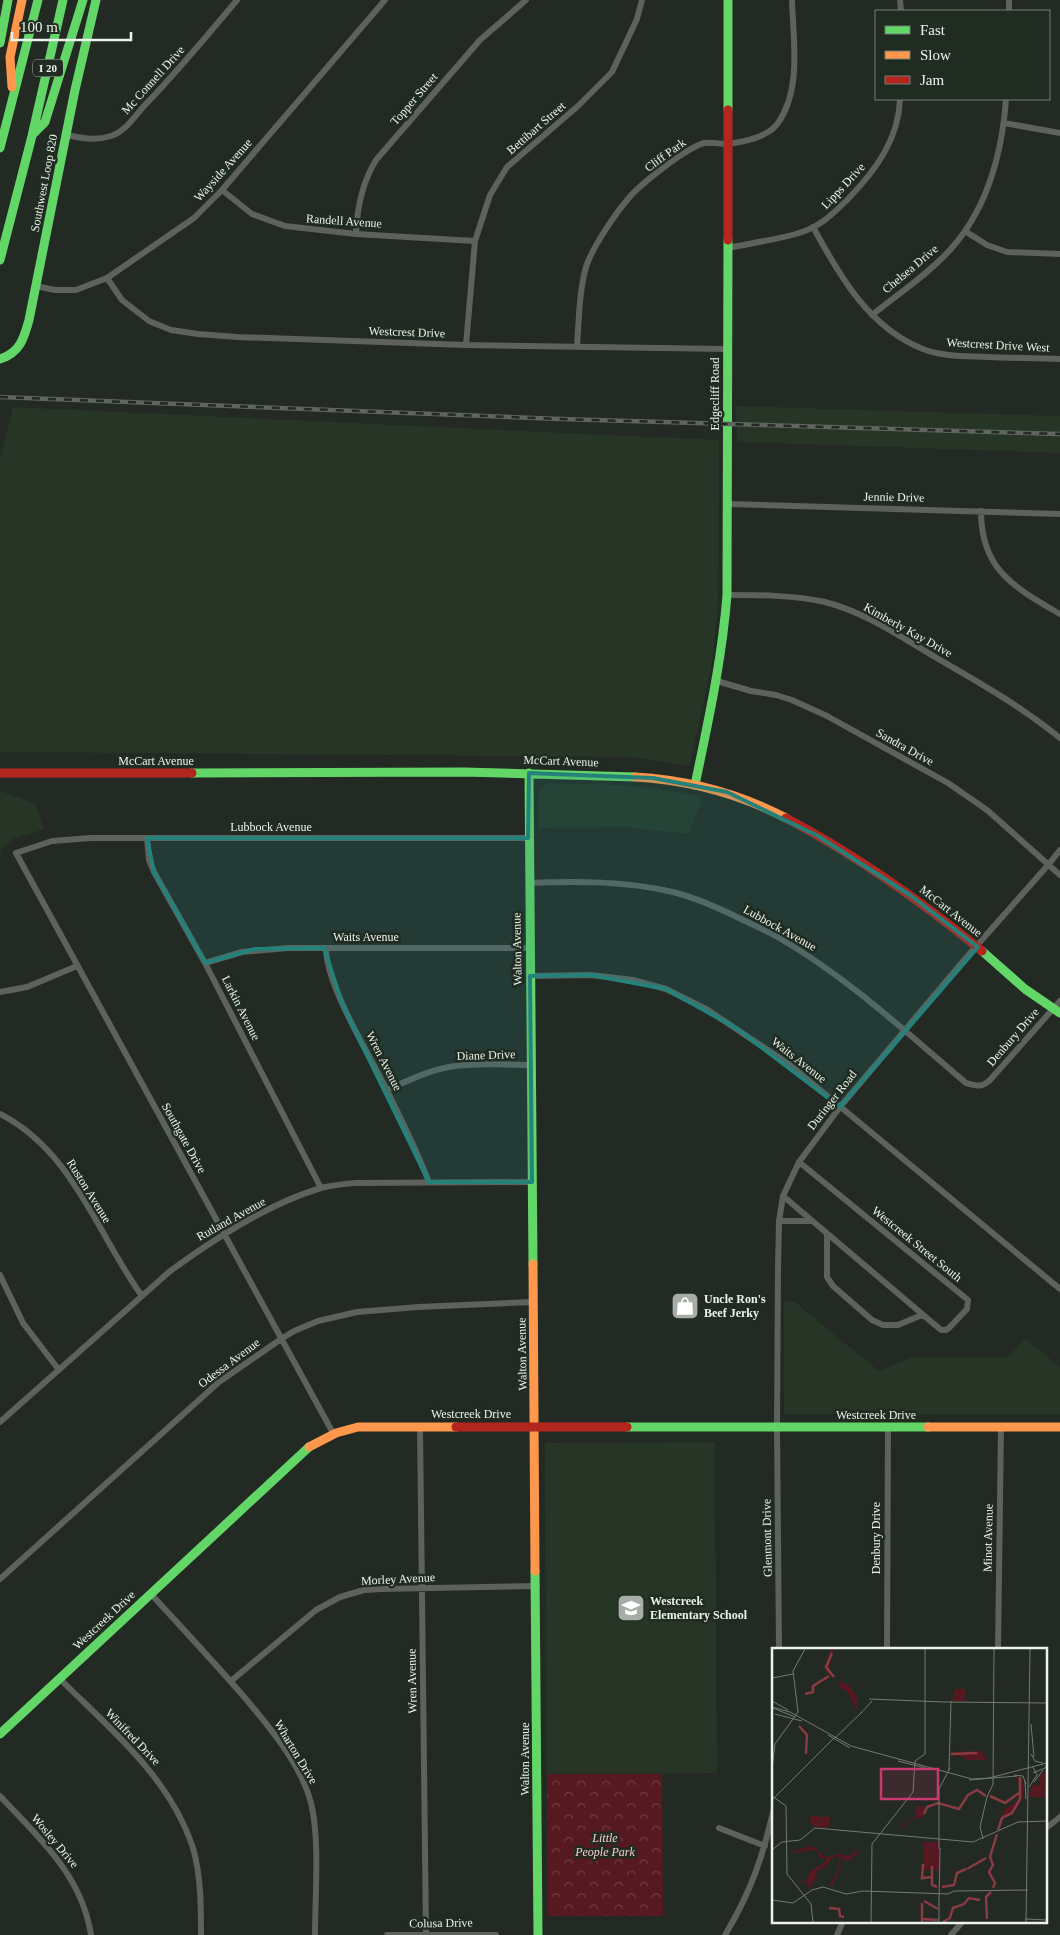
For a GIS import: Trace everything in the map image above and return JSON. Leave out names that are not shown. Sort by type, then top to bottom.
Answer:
[{"type":"main road","points":[[0,43],[8,0]]},
{"type":"main road","points":[[13,98],[10,57],[22,0]]},
{"type":"main road","name":"I 20","points":[[0,148],[38,0]]},
{"type":"main road","name":"I 20","points":[[0,260],[32,136],[63,0]]},
{"type":"main road","points":[[32,136],[45,122],[83,0]]},
{"type":"main road","name":"Southwest Loop 820","points":[[0,359],[10,356],[21,343],[36,286],[77,75],[96,0]]},
{"type":"main road","name":"Edgecliff Road","points":[[695,785],[717,682],[724,634],[726,595],[728,0]]},
{"type":"main road","name":"McCart Avenue","points":[[0,773],[529,773],[653,778],[710,787],[755,803],[818,836],[873,869],[978,947],[1014,981],[1056,1011],[1060,1018]]},
{"type":"main road","name":"Walton Avenue","points":[[529,773],[528,838],[537,1586],[538,1935]]},
{"type":"main road","name":"Westcreek Drive","points":[[0,1734],[304,1450],[333,1433],[358,1427],[1060,1428]]},
{"type":"street","name":"Mc Connell Drive","points":[[66,136],[99,139],[112,136],[126,127],[164,86],[237,0]]},
{"type":"street","name":"Wayside Avenue","points":[[36,286],[55,290],[76,290],[107,278],[194,218],[222,190],[385,0]]},
{"type":"street","name":"Topper Street","points":[[356,234],[357,211],[362,191],[369,171],[376,160],[480,40],[526,0]]},
{"type":"street","name":"Bettibart Street","points":[[466,345],[475,241],[490,195],[507,167],[578,106],[612,72],[631,33],[642,0]]},
{"type":"street","name":"Cliff Park","points":[[577,346],[583,282],[587,265],[596,247],[628,198],[678,156],[702,143],[727,144],[757,137],[769,132],[786,111],[793,84],[792,0]]},
{"type":"street","name":"Lipps Drive","points":[[728,248],[800,233],[830,218],[868,178],[879,162],[896,126],[900,100]]},
{"type":"street","name":"Chelsea Drive","points":[[872,315],[936,264],[965,231],[989,185],[1000,147],[1006,100]]},
{"type":"street","points":[[1004,123],[1060,133]]},
{"type":"street","name":"Randell Avenue","points":[[222,190],[252,214],[285,226],[356,234],[475,241]]},
{"type":"street","name":"Westcrest Drive West","points":[[813,227],[834,265],[861,304],[872,315],[906,340],[924,349],[958,356],[1060,359]]},
{"type":"street","points":[[965,231],[987,245],[1007,252],[1060,254]]},
{"type":"street","name":"Westcrest Drive","points":[[107,278],[122,300],[149,321],[171,330],[198,334],[466,345],[728,349]]},
{"type":"street","name":"Jennie Drive","points":[[726,504],[1060,514]]},
{"type":"street","points":[[981,511],[983,539],[993,562],[1002,574],[1022,592],[1060,614]]},
{"type":"street","name":"Kimberly Kay Drive","points":[[726,595],[780,596],[817,601],[862,616],[890,630],[1008,700],[1060,738]]},
{"type":"street","name":"Sandra Drive","points":[[717,682],[751,692],[776,695],[827,716],[948,783],[987,810],[1060,875]]},
{"type":"street","name":"Lubbock Avenue","points":[[16,853],[52,841],[64,840],[147,838],[528,838]]},
{"type":"street","name":"Larkin Avenue","points":[[147,838],[149,860],[154,872],[205,963],[320,1188]]},
{"type":"street","name":"Duringer Road","points":[[777,1427],[779,1221],[783,1196],[799,1162],[840,1107],[1060,850]]},
{"type":"street","name":"Southgate Drive","points":[[16,853],[333,1433]]},
{"type":"street","name":"Lubbock Avenue","points":[[529,883],[590,882],[620,884],[675,892],[709,904],[780,938],[812,959],[848,985],[966,1083],[980,1086]]},
{"type":"street","name":"Wren Avenue","points":[[326,948],[328,968],[344,1006],[387,1090],[429,1182]]},
{"type":"street","name":"Waits Avenue","points":[[205,963],[255,950],[530,948]]},
{"type":"street","points":[[0,992],[27,987],[77,966]]},
{"type":"street","name":"Waits Avenue","points":[[530,976],[592,975],[633,980],[666,989],[708,1010],[790,1065],[1060,1289]]},
{"type":"street","name":"Denbury Drive","points":[[980,1086],[990,1080],[1056,1011],[1060,1001]]},
{"type":"street","name":"Diane Drive","points":[[387,1090],[424,1074],[449,1067],[464,1065],[531,1065]]},
{"type":"street","name":"Ruston Avenue","points":[[0,1114],[10,1119],[42,1145],[64,1169],[93,1213],[124,1272],[142,1296]]},
{"type":"street","name":"Westcreek Street South","points":[[799,1162],[968,1300],[967,1309],[946,1330],[940,1330],[922,1315]]},
{"type":"street","name":"Rutland Avenue","points":[[0,1422],[168,1272],[224,1234],[276,1206],[320,1188],[355,1183],[532,1182]]},
{"type":"street","points":[[783,1196],[922,1315],[898,1325],[883,1325],[872,1320],[833,1286],[827,1277],[827,1234]]},
{"type":"street","points":[[779,1221],[812,1221]]},
{"type":"street","points":[[0,1275],[23,1323],[59,1370]]},
{"type":"street","name":"Odessa Avenue","points":[[0,1579],[219,1382],[281,1339],[318,1321],[357,1312],[418,1307],[534,1302]]},
{"type":"street","name":"Wren Avenue","points":[[420,1427],[426,1935]]},
{"type":"street","name":"Glenmont Drive","points":[[777,1427],[779,1648]]},
{"type":"street","name":"Denbury Drive","points":[[887,1648],[888,1427]]},
{"type":"street","name":"Minot Avenue","points":[[998,1648],[1001,1427]]},
{"type":"street","name":"Morley Avenue","points":[[230,1681],[316,1610],[340,1597],[364,1590],[537,1586]]},
{"type":"street","name":"Wharton Drive","points":[[151,1594],[230,1681],[274,1733],[300,1776],[308,1794],[313,1814],[315,1935]]},
{"type":"street","name":"Winifred Drive","points":[[59,1678],[146,1764],[168,1796],[193,1849],[199,1880],[201,1935]]},
{"type":"street","name":"Wosley Drive","points":[[0,1796],[56,1856],[68,1873],[83,1902],[91,1935]]},
{"type":"street","points":[[725,1935],[753,1882],[765,1846],[772,1816]]},
{"type":"street","points":[[1048,1826],[1060,1817]]},
{"type":"street","points":[[719,1828],[765,1846]]},
{"type":"street","points":[[837,1935],[843,1922]]},
{"type":"street","points":[[951,1935],[962,1922]]},
{"type":"street","name":"Colusa Drive","points":[[387,1935],[496,1935]]},
{"type":"highlighted area","points":[[529,773],[653,778],[727,792],[818,836],[910,895],[978,947],[840,1107],[736,1028],[666,989],[591,975],[530,976],[532,1182],[429,1182],[343,1006],[324,948],[255,949],[205,963],[154,872],[147,838],[528,838]]},
{"type":"shaded area","points":[[736,406],[1060,416],[1060,453],[737,442]]},
{"type":"shaded area","points":[[13,407],[719,440],[718,606],[713,658],[690,766],[630,757],[0,752],[0,460]]},
{"type":"shaded area","points":[[546,783],[619,785],[668,790],[703,797],[689,834],[626,827],[538,828],[539,790]]},
{"type":"shaded area","points":[[0,791],[35,803],[44,829],[13,839],[1,850],[0,862]]},
{"type":"shaded area","points":[[784,1300],[795,1302],[879,1371],[912,1357],[1009,1357],[1024,1338],[1060,1367],[1060,1414],[784,1414]]},
{"type":"shaded area","name":"Westcreek Elementary School","points":[[715,1442],[717,1773],[547,1774],[545,1443]]},
{"type":"green space","name":"Little People Park","points":[[547,1774],[662,1774],[663,1916],[548,1916]]},
{"type":"railway","points":[[0,397],[561,419],[1060,434]]},
{"type":"traffic: fast","points":[[0,43],[8,0]]},
{"type":"traffic: fast","points":[[0,148],[38,0]]},
{"type":"traffic: fast","points":[[0,260],[32,136],[63,0]]},
{"type":"traffic: fast","points":[[33,134],[45,122],[83,0]]},
{"type":"traffic: fast","points":[[0,359],[17,349],[23,339],[29,320],[75,90],[96,0]]},
{"type":"traffic: fast","points":[[728,0],[728,110]]},
{"type":"traffic: fast","points":[[695,785],[718,667],[727,595],[728,240]]},
{"type":"traffic: fast","points":[[192,773],[464,772],[635,777]]},
{"type":"traffic: fast","points":[[529,773],[533,1264]]},
{"type":"traffic: fast","points":[[982,951],[1025,989],[1060,1013]]},
{"type":"traffic: fast","points":[[627,1427],[928,1427]]},
{"type":"traffic: fast","points":[[0,1734],[309,1447]]},
{"type":"traffic: fast","points":[[535,1571],[538,1935]]},
{"type":"traffic: slow","points":[[12,87],[10,57],[22,0]]},
{"type":"traffic: slow","points":[[635,777],[674,781],[712,789],[750,801],[786,818]]},
{"type":"traffic: slow","points":[[533,1264],[535,1571]]},
{"type":"traffic: slow","points":[[309,1447],[336,1433],[358,1427],[456,1427]]},
{"type":"traffic: slow","points":[[928,1427],[1060,1427]]},
{"type":"traffic: jam","points":[[728,110],[728,240]]},
{"type":"traffic: jam","points":[[0,773],[192,773]]},
{"type":"traffic: jam","points":[[786,818],[863,863],[935,914],[982,951]]},
{"type":"traffic: jam","points":[[456,1427],[627,1427]]},
{"type":"place","name":"Uncle Ron's Beef Jerky","points":[[685,1306]]},
{"type":"place","name":"Westcreek Elementary School","points":[[631,1608]]}]
